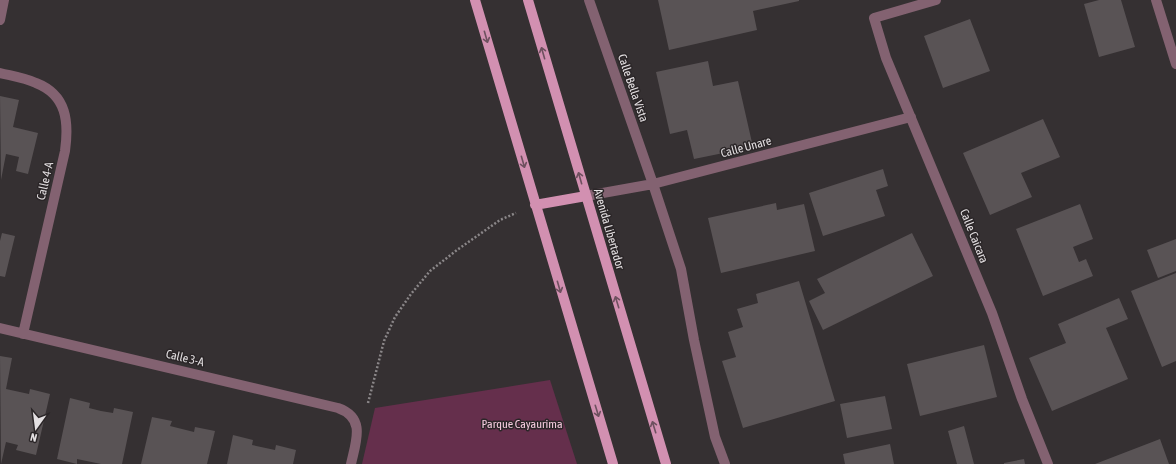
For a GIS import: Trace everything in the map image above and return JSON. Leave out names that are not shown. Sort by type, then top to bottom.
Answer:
[{"type":"main road","points":[[475,0],[613,464]]},
{"type":"main road","name":"Avenida Libertador","points":[[528,0],[666,464]]},
{"type":"main road","points":[[535,205],[586,196]]},
{"type":"street","points":[[0,20],[4,0]]},
{"type":"street","name":"Calle Bella Vista","points":[[589,0],[653,184]]},
{"type":"street","name":"Calle Caicara","points":[[936,0],[874,18],[886,58],[992,313],[1022,399],[1048,464]]},
{"type":"street","points":[[1156,0],[1176,64]]},
{"type":"street","name":"Calle 4-A","points":[[0,73],[37,83],[48,89],[64,108],[67,119],[65,151],[23,334]]},
{"type":"street","name":"Calle Unare","points":[[586,196],[653,184],[911,117]]},
{"type":"street","points":[[653,184],[681,269],[694,340],[715,437],[725,464]]},
{"type":"street","name":"Calle 3-A","points":[[0,328],[338,408],[351,415],[357,424]]},
{"type":"street","points":[[351,464],[356,439],[357,424]]},
{"type":"path","points":[[357,424],[368,404],[384,341],[396,317],[411,294],[430,271],[457,250],[500,220],[535,205]]},
{"type":"green space","name":"Parque Cayaurima","points":[[550,380],[577,464],[362,464],[375,408]]},
{"type":"building","points":[[658,0],[799,1],[753,11],[757,30],[669,50]]},
{"type":"building","points":[[1099,0],[1121,0],[1135,47],[1099,57],[1084,4]]},
{"type":"building","points":[[970,19],[990,71],[943,88],[924,36]]},
{"type":"building","points":[[708,61],[713,86],[738,81],[753,147],[694,159],[687,130],[670,134],[656,72]]},
{"type":"building","points":[[0,96],[19,100],[13,127],[38,133],[28,174],[16,171],[19,157],[6,154],[1,180]]},
{"type":"building","points":[[1043,119],[1060,157],[1021,173],[1032,197],[990,215],[963,153]]},
{"type":"building","points":[[883,169],[888,186],[876,190],[885,216],[823,236],[809,193]]},
{"type":"building","points":[[776,203],[777,210],[804,204],[815,251],[721,273],[708,218]]},
{"type":"building","points":[[1080,204],[1093,239],[1073,247],[1079,262],[1086,259],[1093,276],[1043,296],[1016,229]]},
{"type":"building","points":[[2,233],[15,236],[5,277],[0,276],[0,241]]},
{"type":"building","points":[[912,233],[933,276],[823,330],[809,301],[825,293],[817,279]]},
{"type":"building","points":[[1176,239],[1176,271],[1158,278],[1147,250]]},
{"type":"building","points":[[1176,273],[1176,361],[1162,367],[1131,291]]},
{"type":"building","points":[[799,281],[835,401],[743,428],[722,361],[736,357],[728,332],[743,327],[737,309],[758,303],[756,294]]},
{"type":"building","points":[[1119,298],[1128,319],[1106,328],[1128,379],[1052,411],[1029,358],[1066,343],[1058,324]]},
{"type":"building","points":[[984,345],[997,397],[920,416],[907,364]]},
{"type":"building","points":[[0,356],[12,358],[6,389],[29,394],[30,389],[50,394],[36,455],[16,450],[18,445],[6,442],[1,464]]},
{"type":"building","points":[[885,396],[892,429],[847,438],[840,404]]},
{"type":"building","points":[[70,398],[90,403],[89,408],[101,411],[113,413],[114,408],[133,412],[122,464],[101,464],[77,459],[77,464],[57,459]]},
{"type":"building","points":[[152,417],[172,421],[170,426],[194,432],[195,427],[215,431],[207,464],[141,464]]},
{"type":"building","points":[[964,426],[974,464],[957,464],[948,431]]},
{"type":"building","points":[[233,435],[253,440],[252,445],[275,450],[276,445],[296,450],[293,464],[227,464]]},
{"type":"building","points":[[1160,439],[1169,464],[1095,464]]},
{"type":"building","points":[[890,444],[894,464],[845,464],[843,454]]},
{"type":"building","points":[[1024,459],[1025,464],[1004,464],[1004,463]]}]
